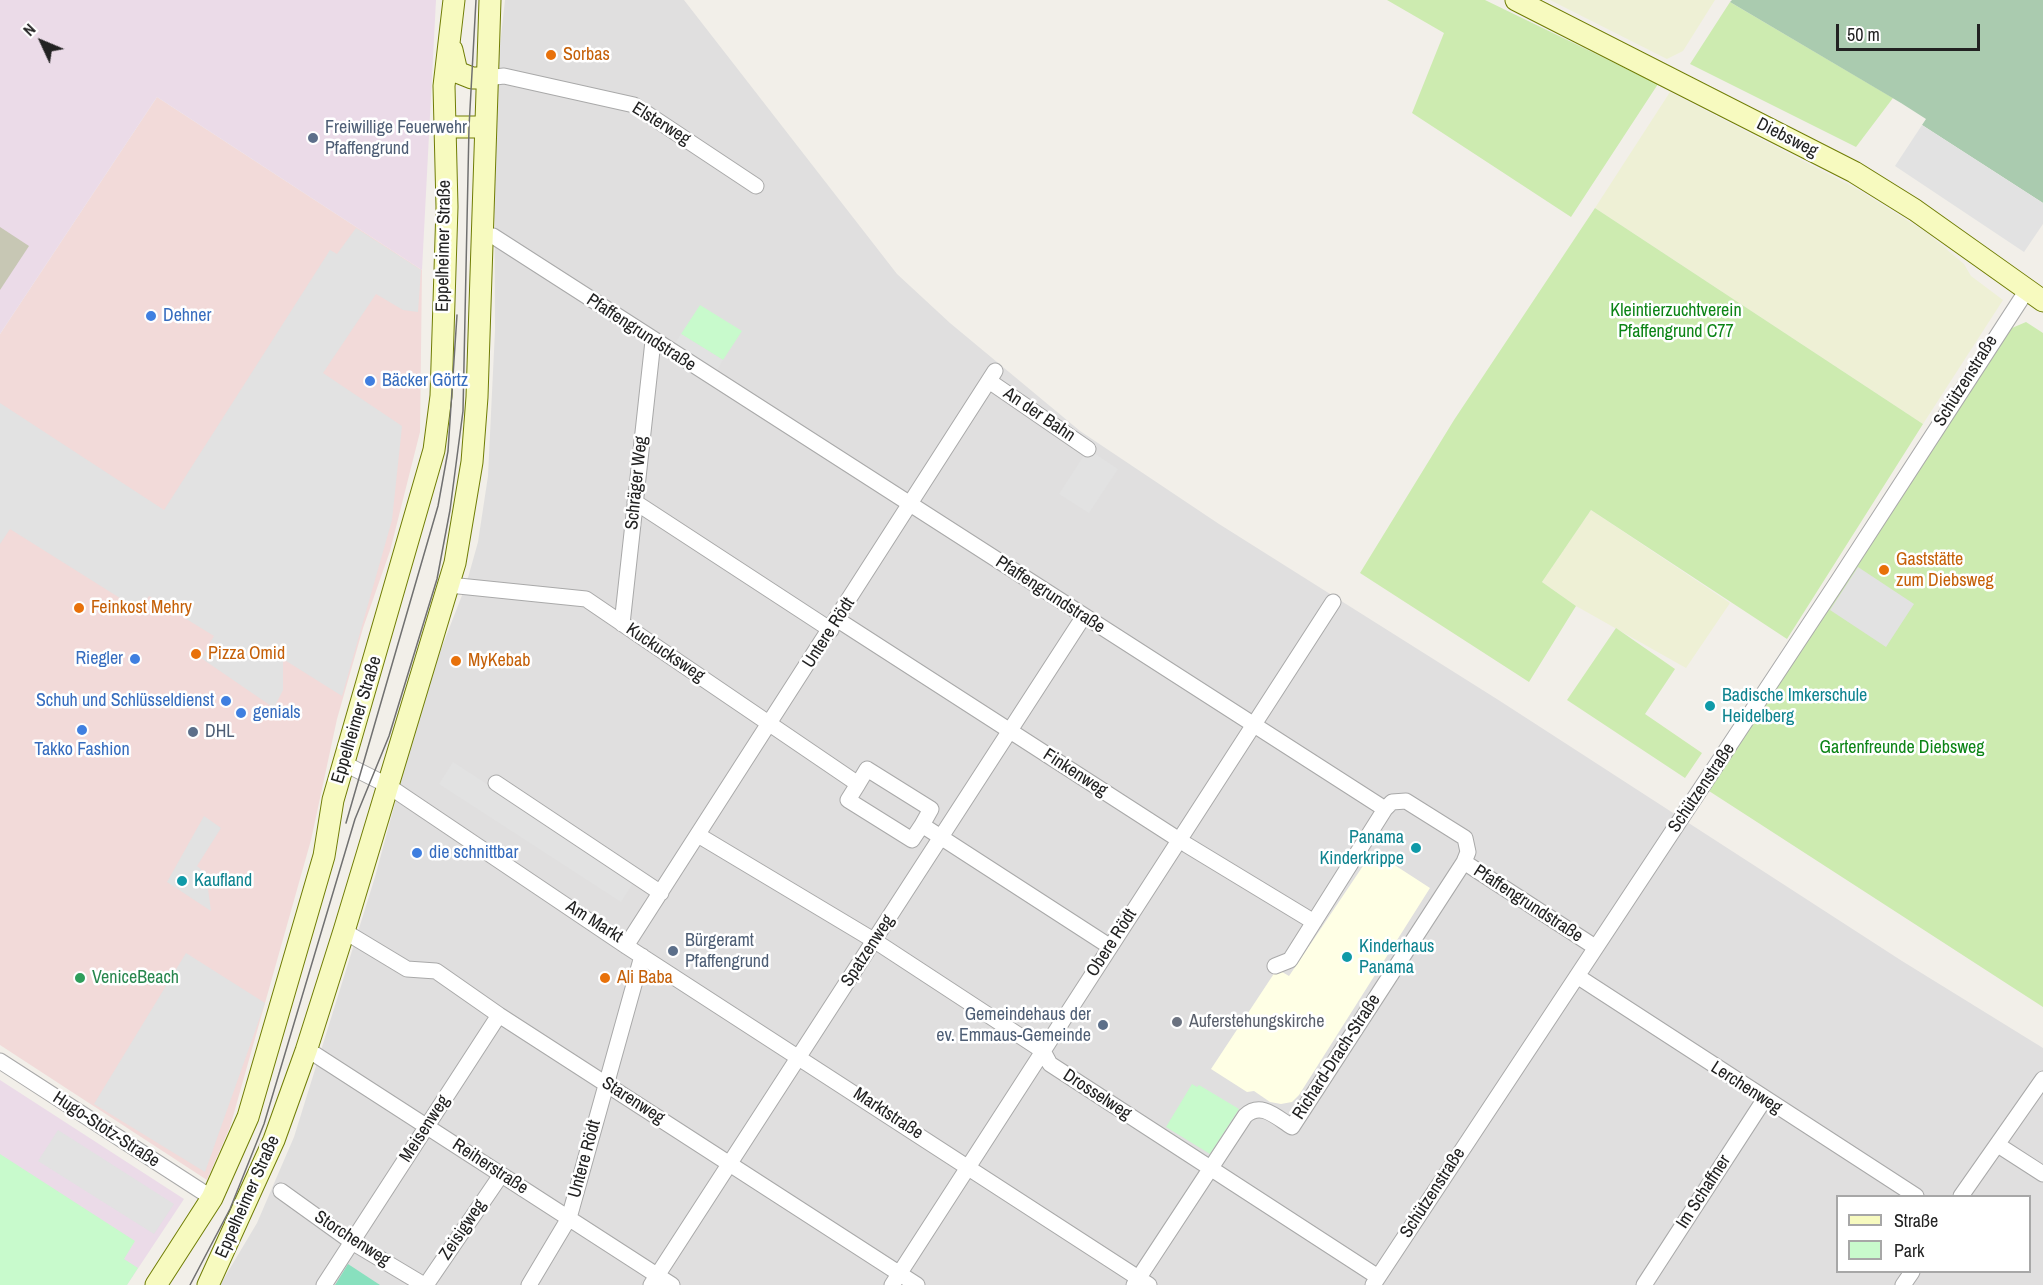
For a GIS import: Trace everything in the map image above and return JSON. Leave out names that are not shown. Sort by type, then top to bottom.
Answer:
[{"type":"main road","name":"Eppelheimer Straße","points":[[156,1285],[212,1198],[231,1160],[262,1076],[324,856],[333,800],[434,450],[441,396],[447,207],[443,127],[444,86],[454,0]]},
{"type":"main road","name":"Eppelheimer Straße","points":[[208,1285],[270,1150],[306,1051],[455,563],[472,462],[477,397],[484,127],[490,0]]},
{"type":"main road","name":"Diebsweg","points":[[1516,0],[1854,172],[1916,210],[2035,295]]},
{"type":"main road","points":[[450,37],[453,65],[457,72],[472,78],[486,78]]},
{"type":"main road","points":[[443,127],[484,127]]},
{"type":"street","name":"Elsterweg","points":[[486,78],[504,76],[634,105],[756,186]]},
{"type":"street","name":"Pfaffengrundstraße","points":[[482,236],[493,236],[653,341],[1385,809],[1392,802],[1406,801],[1465,838],[1468,852],[1464,862],[1595,947]]},
{"type":"street","name":"Schützenstraße","points":[[1376,1281],[1812,621],[2035,295]]},
{"type":"street","name":"Schräger Weg","points":[[622,624],[653,341]]},
{"type":"street","name":"Untere Rödt","points":[[661,893],[911,506],[992,376]]},
{"type":"street","name":"An der Bahn","points":[[992,376],[1088,449]]},
{"type":"street","name":"Finkenweg","points":[[635,502],[1009,731],[1178,840],[1314,922]]},
{"type":"street","name":"Kuckucksweg","points":[[449,585],[586,599],[858,784]]},
{"type":"street","name":"Obere Rödt","points":[[896,1279],[1333,602]]},
{"type":"street","name":"Spatzenweg","points":[[654,1280],[1084,616]]},
{"type":"street","name":"Am Markt","points":[[344,763],[387,785],[626,945],[661,893]]},
{"type":"street","points":[[867,769],[931,809],[922,825],[912,840],[848,800],[867,769]]},
{"type":"street","points":[[496,783],[661,893]]},
{"type":"street","points":[[1275,966],[1290,960],[1385,809]]},
{"type":"street","points":[[922,825],[1109,946]]},
{"type":"street","name":"Drosselweg","points":[[698,835],[875,941],[1043,1051],[1050,1064],[1210,1168],[1376,1281]]},
{"type":"street","name":"Richard-Drach-Straße","points":[[1140,1283],[1210,1168],[1251,1110],[1264,1109],[1292,1127],[1464,862]]},
{"type":"street","name":"Starenweg","points":[[344,932],[407,969],[436,971],[499,1015],[729,1164],[896,1279],[917,1285]]},
{"type":"street","name":"Marktstraße","points":[[626,945],[969,1166],[1140,1283]]},
{"type":"street","name":"Untere Rödt","points":[[529,1285],[569,1218],[642,956]]},
{"type":"street","name":"Lerchenweg","points":[[1577,976],[1913,1195]]},
{"type":"street","name":"Meisenweg","points":[[324,1285],[499,1015]]},
{"type":"street","name":"Reiherstraße","points":[[306,1051],[316,1055],[569,1218],[654,1280],[672,1285]]},
{"type":"street","name":"Hugo-Stotz-Straße","points":[[0,1061],[212,1198]]},
{"type":"street","points":[[1962,1195],[2043,1079]]},
{"type":"street","name":"Im Schaffner","points":[[1644,1285],[1764,1100]]},
{"type":"street","points":[[1998,1145],[2043,1174]]},
{"type":"street","name":"Zeisigweg","points":[[425,1285],[501,1174]]},
{"type":"street","name":"Storchenweg","points":[[281,1191],[352,1242],[425,1285]]},
{"type":"shaded area","points":[[0,0],[436,0],[422,270],[157,97],[0,334]]},
{"type":"shaded area","points":[[505,0],[684,0],[897,274],[950,323],[1080,431],[1219,524],[1500,701],[1902,961],[2043,1048],[2043,1285],[220,1285],[257,1223],[294,1137],[375,877],[426,688],[466,585],[478,542],[488,476],[495,330],[494,100]]},
{"type":"shaded area","points":[[1550,0],[1715,0],[1683,51],[1667,59]]},
{"type":"shaded area","points":[[1732,0],[2043,0],[2043,203],[1922,125],[1926,119],[1730,2]]},
{"type":"shaded area","points":[[1670,92],[1857,189],[1926,232],[1964,264],[1971,276],[2003,300],[1923,424],[1595,208]]},
{"type":"shaded area","points":[[157,97],[422,270],[420,432],[390,551],[363,628],[337,719],[311,840],[230,1127],[207,1180],[0,1045],[0,334]]},
{"type":"shaded area","points":[[1922,125],[2043,203],[2043,224],[2024,252],[1895,166]]},
{"type":"shaded area","points":[[0,227],[29,246],[0,290]]},
{"type":"shaded area","points":[[356,228],[421,270],[418,312],[403,310],[376,294],[323,373],[402,426],[392,520],[342,696],[283,659],[283,690],[274,708],[201,658],[214,636],[149,596],[139,610],[10,529],[0,544],[0,403],[164,510],[330,250],[337,254]]},
{"type":"shaded area","points":[[681,334],[723,360],[716,372],[674,345]]},
{"type":"shaded area","points":[[1088,449],[1118,469],[1089,513],[1059,494]]},
{"type":"shaded area","points":[[1591,510],[1730,603],[1686,668],[1576,606],[1542,582]]},
{"type":"shaded area","points":[[1858,567],[1914,604],[1886,647],[1830,610]]},
{"type":"shaded area","points":[[453,762],[635,880],[621,902],[439,784]]},
{"type":"shaded area","points":[[204,816],[221,828],[197,866],[206,874],[211,911],[167,882]]},
{"type":"shaded area","points":[[1373,851],[1430,888],[1299,1095],[1292,1102],[1281,1104],[1270,1102],[1254,1091],[1247,1092],[1211,1069],[1277,969],[1289,976]]},
{"type":"shaded area","points":[[186,953],[265,1003],[205,1172],[94,1104]]},
{"type":"shaded area","points":[[0,1080],[184,1199],[127,1285],[0,1285]]},
{"type":"shaded area","points":[[58,1130],[174,1204],[154,1234],[38,1161]]},
{"type":"green space","points":[[1387,0],[1485,0],[1658,84],[1571,217],[1412,113],[1444,33]]},
{"type":"green space","points":[[1730,2],[1893,98],[1856,147],[1690,64]]},
{"type":"green space","name":"Kleintierzuchtverein Pfaffengrund C77","points":[[1595,208],[1923,424],[1787,639],[1591,510],[1542,582],[1576,606],[1529,682],[1360,573],[1454,420]]},
{"type":"green space","points":[[700,305],[742,331],[723,360],[681,334]]},
{"type":"green space","name":"Gartenfreunde Diebsweg","points":[[2026,322],[2043,333],[2043,1007],[1709,791],[2005,331]]},
{"type":"green space","points":[[1616,628],[1675,669],[1645,714],[1702,753],[1685,778],[1567,700]]},
{"type":"green space","points":[[1192,1084],[1197,1087],[1199,1085],[1239,1109],[1210,1154],[1166,1127]]},
{"type":"green space","points":[[0,1154],[135,1241],[124,1259],[138,1268],[127,1285],[0,1285]]},
{"type":"green space","points":[[348,1264],[380,1285],[335,1285]]},
{"type":"tram line","points":[[190,1285],[230,1209],[264,1124],[355,819],[389,736],[437,579],[450,510],[463,411],[469,127],[476,0]]},
{"type":"tram line","points":[[346,823],[438,506],[448,451],[457,315]]},
{"type":"place","name":"Sorbas","points":[[551,55]]},
{"type":"place","name":"Freiwillige Feuerwehr Pfaffengrund","points":[[313,138]]},
{"type":"place","name":"Dehner","points":[[151,316]]},
{"type":"place","name":"Bäcker Görtz","points":[[370,381]]},
{"type":"place","name":"Gaststätte zum Diebsweg","points":[[1884,570]]},
{"type":"place","name":"Feinkost Mehry","points":[[79,608]]},
{"type":"place","name":"Pizza Omid","points":[[196,654]]},
{"type":"place","name":"Riegler","points":[[135,659]]},
{"type":"place","name":"MyKebab","points":[[456,661]]},
{"type":"place","name":"Schuh und Schlüsseldienst","points":[[226,701]]},
{"type":"place","name":"Badische Imkerschule Heidelberg","points":[[1710,706]]},
{"type":"place","name":"genials","points":[[241,713]]},
{"type":"place","name":"Takko Fashion","points":[[82,730]]},
{"type":"place","name":"DHL","points":[[193,732]]},
{"type":"place","name":"Panama Kinderkrippe","points":[[1416,848]]},
{"type":"place","name":"die schnittbar","points":[[417,853]]},
{"type":"place","name":"Kaufland","points":[[182,881]]},
{"type":"place","name":"Bürgeramt Pfaffengrund","points":[[673,951]]},
{"type":"place","name":"Kinderhaus Panama","points":[[1347,957]]},
{"type":"place","name":"VeniceBeach","points":[[80,978]]},
{"type":"place","name":"Ali Baba","points":[[605,978]]},
{"type":"place","name":"Auferstehungskirche","points":[[1177,1022]]},
{"type":"place","name":"Gemeindehaus der ev. Emmaus-Gemeinde","points":[[1103,1025]]}]
